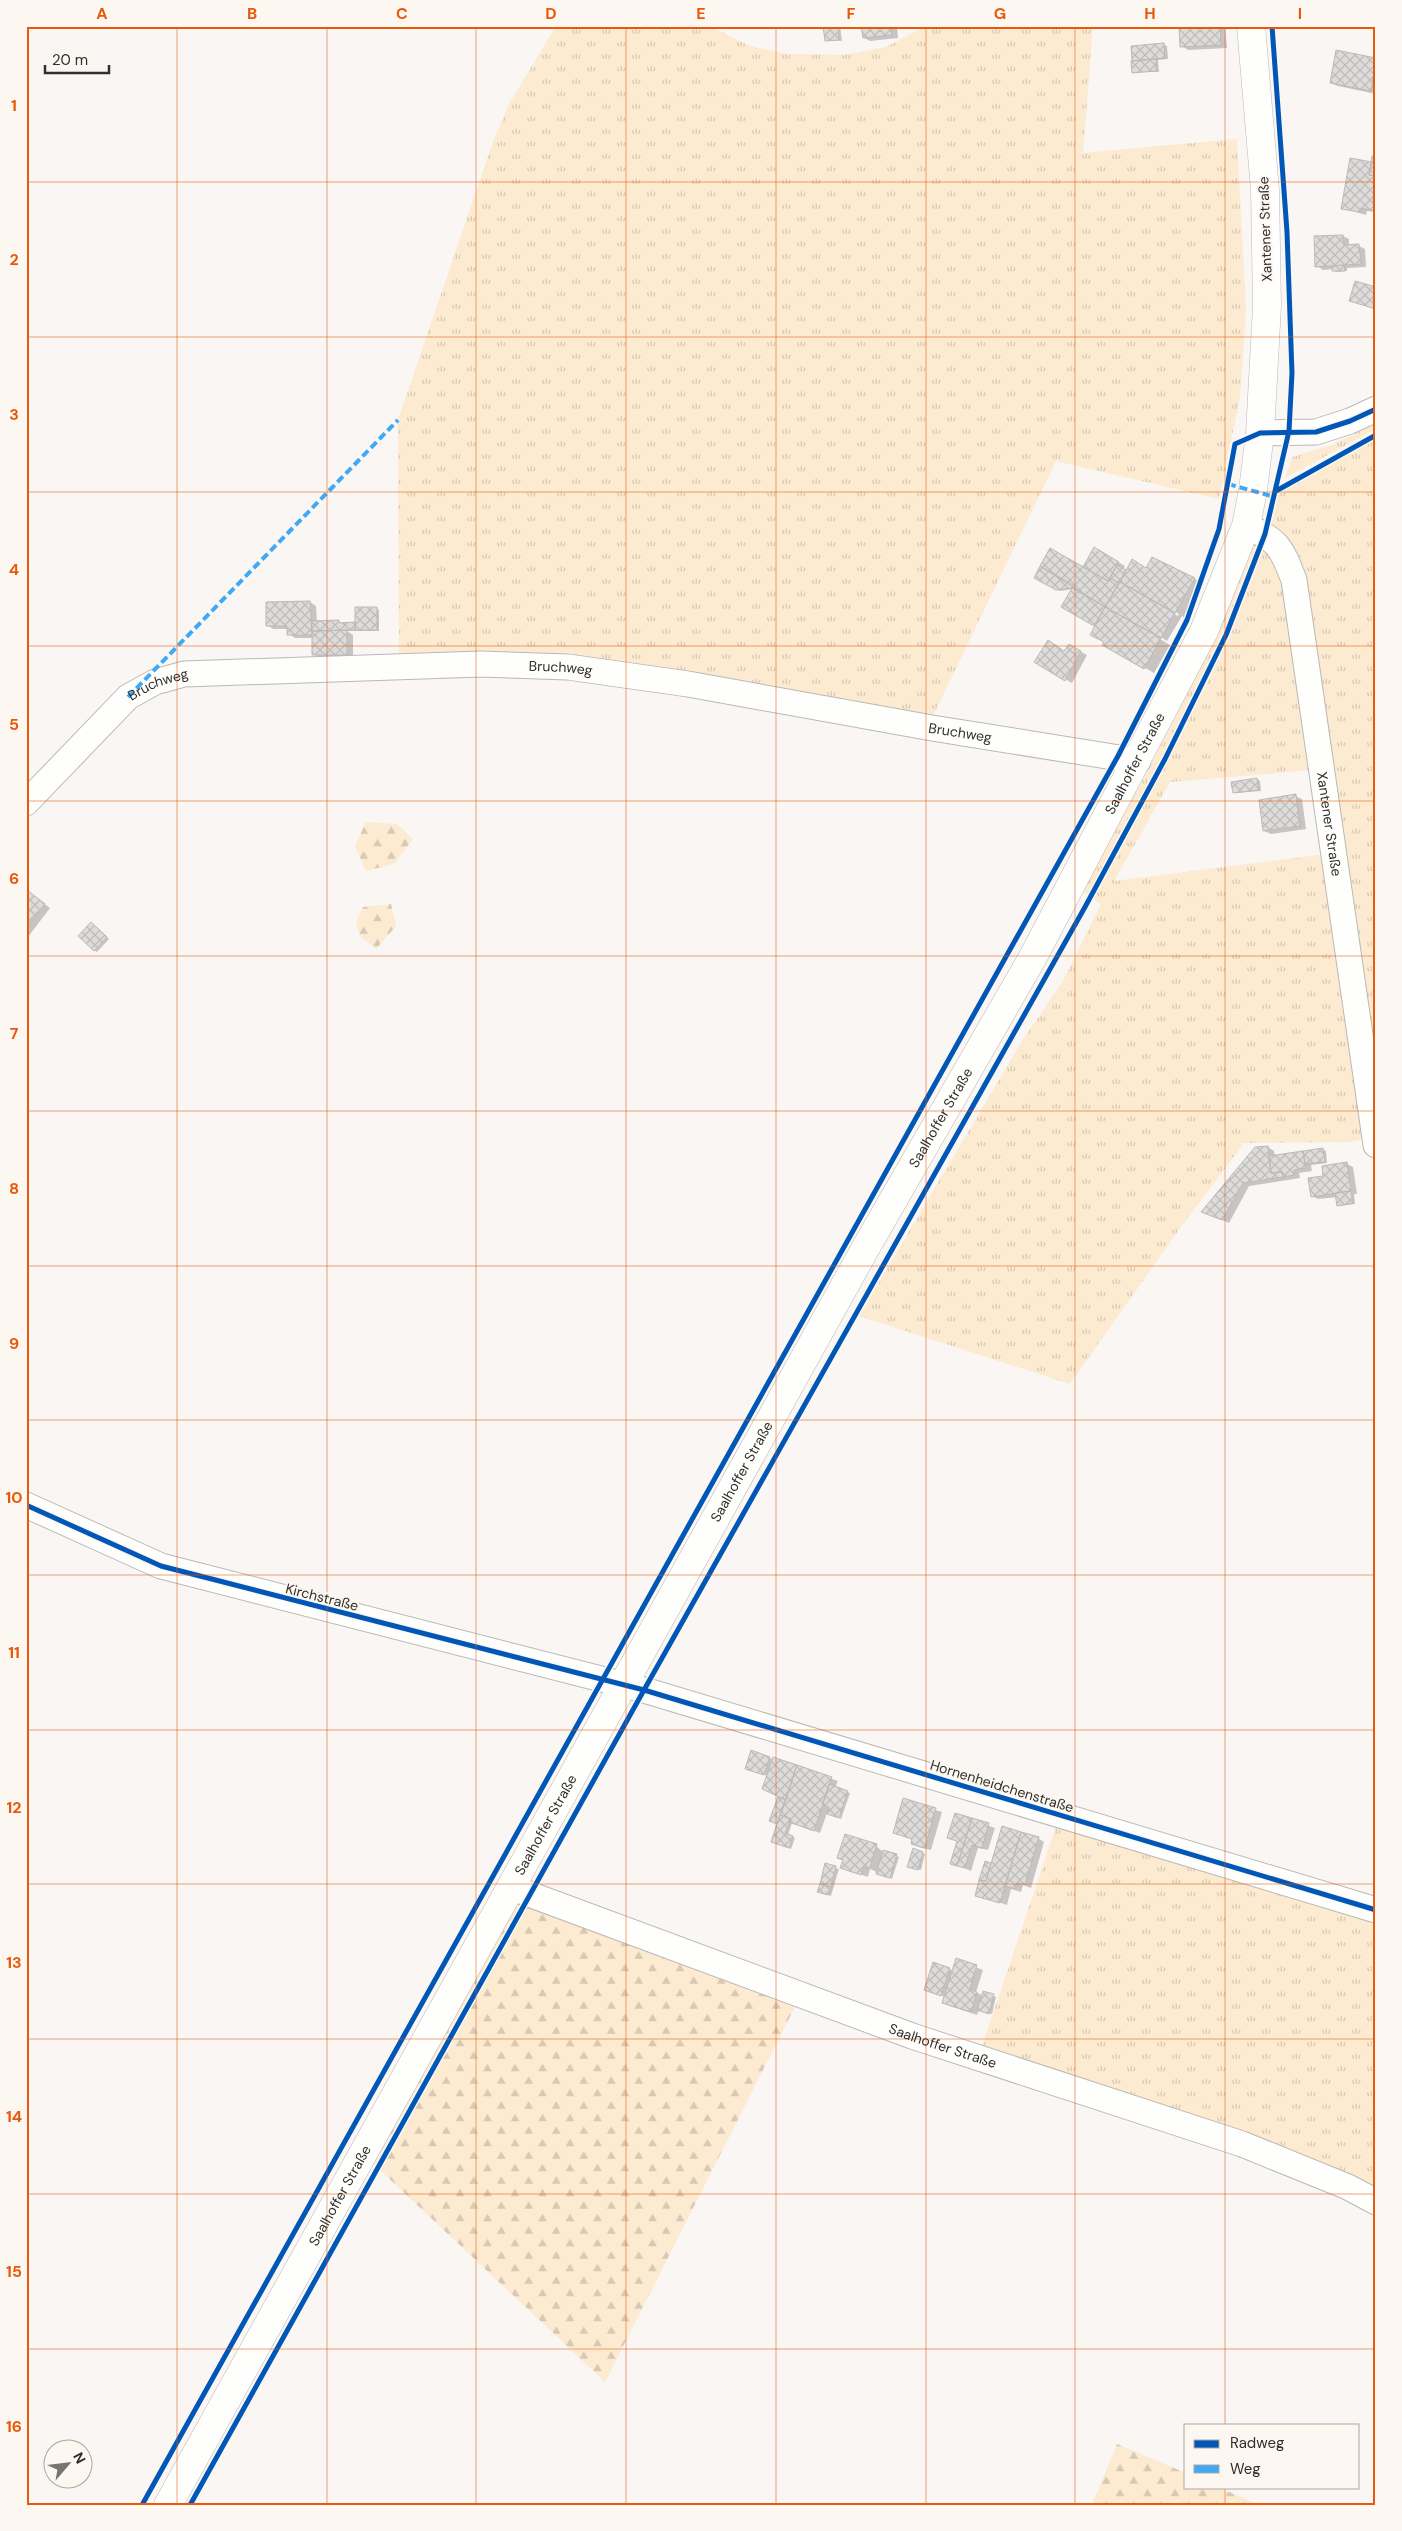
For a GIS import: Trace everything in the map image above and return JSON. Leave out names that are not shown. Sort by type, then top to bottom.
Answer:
[{"type":"main road","name":"Xantener Straße","points":[[1251,26],[1265,190],[1268,306],[1260,433]]},
{"type":"main road","name":"Saalhoffer Straße","points":[[168,2505],[865,1249],[1033,957],[1138,761],[1204,631],[1246,526],[1253,490],[1260,433]]},
{"type":"street","points":[[1260,433],[1316,432],[1350,421],[1376,409]]},
{"type":"street","name":"Xantener Straße","points":[[1246,526],[1265,534],[1282,550],[1294,580],[1376,1145]]},
{"type":"street","name":"Bruchweg","points":[[26,803],[128,697],[155,682],[184,674],[481,664],[568,668],[688,684],[932,728],[1138,761]]},
{"type":"street","name":"Kirchstraße","points":[[26,1505],[161,1566],[622,1686]]},
{"type":"street","name":"Hornenheidchenstraße","points":[[622,1686],[644,1690],[1376,1910]]},
{"type":"street","name":"Saalhoffer Straße","points":[[510,1887],[912,2036],[1242,2144],[1348,2187],[1376,2202]]},
{"type":"green space","points":[[556,26],[709,26],[750,46],[787,54],[843,55],[886,47],[926,26],[1093,26],[1083,153],[1237,139],[1246,309],[1240,397],[1219,499],[1056,461],[932,718],[399,659],[398,420],[493,142],[509,104]]},
{"type":"green space","points":[[1376,424],[1376,429],[1285,478],[1292,457],[1332,445]]},
{"type":"green space","points":[[1376,437],[1376,1034],[1366,1030],[1346,913],[1271,527],[1279,494],[1327,463]]},
{"type":"green space","points":[[1255,542],[1280,558],[1312,770],[1170,782],[1114,881],[1327,854],[1366,1139],[1349,1142],[1244,1143],[1178,1231],[1070,1384],[859,1316],[1022,1041],[1063,981],[1101,904],[1082,891],[1196,676],[1237,587]]},
{"type":"green space","points":[[366,822],[397,824],[413,839],[394,864],[366,871],[355,846]]},
{"type":"green space","points":[[391,904],[396,926],[376,949],[360,936],[356,922],[363,907]]},
{"type":"green space","points":[[1060,1815],[1376,1910],[1376,2202],[978,2058]]},
{"type":"green space","points":[[510,1887],[802,1993],[605,2382],[362,2153]]},
{"type":"green space","points":[[1117,2444],[1184,2472],[1184,2488],[1220,2488],[1259,2505],[1092,2505]]},
{"type":"building","points":[[823,26],[838,26],[839,40],[825,41]]},
{"type":"building","points":[[861,26],[891,26],[892,35],[863,38]]},
{"type":"building","points":[[1179,26],[1220,26],[1221,45],[1180,47]]},
{"type":"building","points":[[1164,43],[1165,58],[1132,61],[1131,46]]},
{"type":"building","points":[[1336,50],[1376,58],[1371,91],[1330,83]]},
{"type":"building","points":[[1156,59],[1156,71],[1132,73],[1131,61]]},
{"type":"building","points":[[1372,156],[1376,157],[1376,176],[1369,175]]},
{"type":"building","points":[[1350,158],[1372,162],[1369,175],[1376,176],[1376,211],[1361,208],[1360,212],[1341,209]]},
{"type":"building","points":[[1343,235],[1344,245],[1359,244],[1361,264],[1315,267],[1314,236]]},
{"type":"building","points":[[1344,265],[1345,271],[1332,271],[1332,266]]},
{"type":"building","points":[[1355,281],[1376,287],[1376,309],[1349,301]]},
{"type":"building","points":[[1094,547],[1119,562],[1108,581],[1083,567]]},
{"type":"building","points":[[1050,548],[1108,581],[1110,578],[1119,583],[1105,607],[1040,566]]},
{"type":"building","points":[[1152,557],[1195,578],[1175,613],[1120,582],[1132,559],[1146,568]]},
{"type":"building","points":[[1117,565],[1126,570],[1119,583],[1110,578]]},
{"type":"building","points":[[1040,566],[1073,585],[1072,588],[1056,590],[1034,578]]},
{"type":"building","points":[[1120,582],[1175,613],[1161,638],[1105,607]]},
{"type":"building","points":[[1072,588],[1105,607],[1094,626],[1061,607]]},
{"type":"building","points":[[310,601],[312,635],[287,635],[287,626],[266,626],[266,602]]},
{"type":"building","points":[[355,607],[377,607],[377,630],[355,630]]},
{"type":"building","points":[[1105,607],[1161,638],[1144,669],[1102,645],[1104,642],[1090,635]]},
{"type":"building","points":[[339,620],[339,623],[355,622],[355,630],[312,631],[312,621]]},
{"type":"building","points":[[347,630],[347,655],[312,655],[312,631]]},
{"type":"building","points":[[1048,640],[1064,651],[1069,644],[1081,651],[1065,681],[1034,662]]},
{"type":"building","points":[[1257,778],[1259,790],[1233,793],[1231,782]]},
{"type":"building","points":[[1296,794],[1300,826],[1263,831],[1259,800]]},
{"type":"building","points":[[26,889],[45,904],[26,928]]},
{"type":"building","points":[[91,922],[107,937],[94,951],[78,936]]},
{"type":"building","points":[[1268,1146],[1271,1173],[1282,1172],[1283,1177],[1243,1183],[1222,1220],[1201,1212],[1255,1147]]},
{"type":"building","points":[[1323,1148],[1325,1162],[1305,1164],[1303,1151]]},
{"type":"building","points":[[1303,1151],[1306,1168],[1294,1170],[1294,1175],[1283,1177],[1282,1172],[1271,1173],[1269,1156]]},
{"type":"building","points":[[1347,1162],[1351,1191],[1311,1197],[1308,1178],[1323,1176],[1322,1166]]},
{"type":"building","points":[[1351,1191],[1353,1203],[1337,1206],[1335,1193]]},
{"type":"building","points":[[751,1750],[770,1757],[764,1775],[745,1769]]},
{"type":"building","points":[[773,1757],[797,1765],[786,1800],[762,1789]]},
{"type":"building","points":[[797,1765],[832,1777],[814,1831],[789,1822],[791,1819],[780,1815]]},
{"type":"building","points":[[829,1784],[848,1791],[839,1818],[827,1814],[829,1807],[822,1805]]},
{"type":"building","points":[[778,1797],[786,1800],[777,1824],[769,1821]]},
{"type":"building","points":[[903,1798],[936,1808],[925,1848],[911,1844],[912,1839],[893,1833]]},
{"type":"building","points":[[955,1813],[972,1818],[957,1866],[950,1864],[957,1841],[947,1838]]},
{"type":"building","points":[[780,1815],[791,1819],[785,1833],[793,1836],[789,1848],[771,1842]]},
{"type":"building","points":[[972,1818],[989,1823],[982,1848],[972,1845],[965,1868],[957,1866]]},
{"type":"building","points":[[1002,1826],[1021,1832],[1000,1903],[975,1896],[979,1880],[986,1881]]},
{"type":"building","points":[[1021,1832],[1039,1837],[1025,1885],[1017,1883],[1015,1889],[1005,1886]]},
{"type":"building","points":[[845,1834],[877,1844],[870,1868],[864,1867],[861,1875],[840,1868],[843,1860],[837,1858]]},
{"type":"building","points":[[913,1848],[923,1852],[918,1870],[907,1867]]},
{"type":"building","points":[[883,1850],[897,1854],[890,1878],[876,1874]]},
{"type":"building","points":[[985,1861],[991,1863],[986,1881],[979,1880]]},
{"type":"building","points":[[825,1863],[836,1866],[831,1887],[820,1884]]},
{"type":"building","points":[[820,1884],[831,1887],[828,1895],[817,1892]]},
{"type":"building","points":[[956,1958],[977,1965],[970,1989],[977,1992],[971,2012],[942,2003]]},
{"type":"building","points":[[933,1962],[950,1968],[941,1996],[924,1990]]},
{"type":"building","points":[[983,1991],[994,1994],[989,2014],[977,2010]]},
{"type":"marked path","points":[[128,697],[398,420]]},
{"type":"marked path","points":[[1228,484],[1275,497]]},
{"type":"cycle path","points":[[190,2505],[644,1690],[1085,907],[1165,759],[1226,635],[1265,534],[1289,431],[1292,373],[1287,232],[1272,26]]},
{"type":"cycle path","points":[[142,2505],[1118,756],[1187,620],[1219,529],[1235,444],[1260,433],[1316,432],[1350,421],[1376,409]]},
{"type":"cycle path","points":[[1276,491],[1376,435]]},
{"type":"cycle path","points":[[26,1505],[161,1566],[644,1690],[1376,1910]]}]
